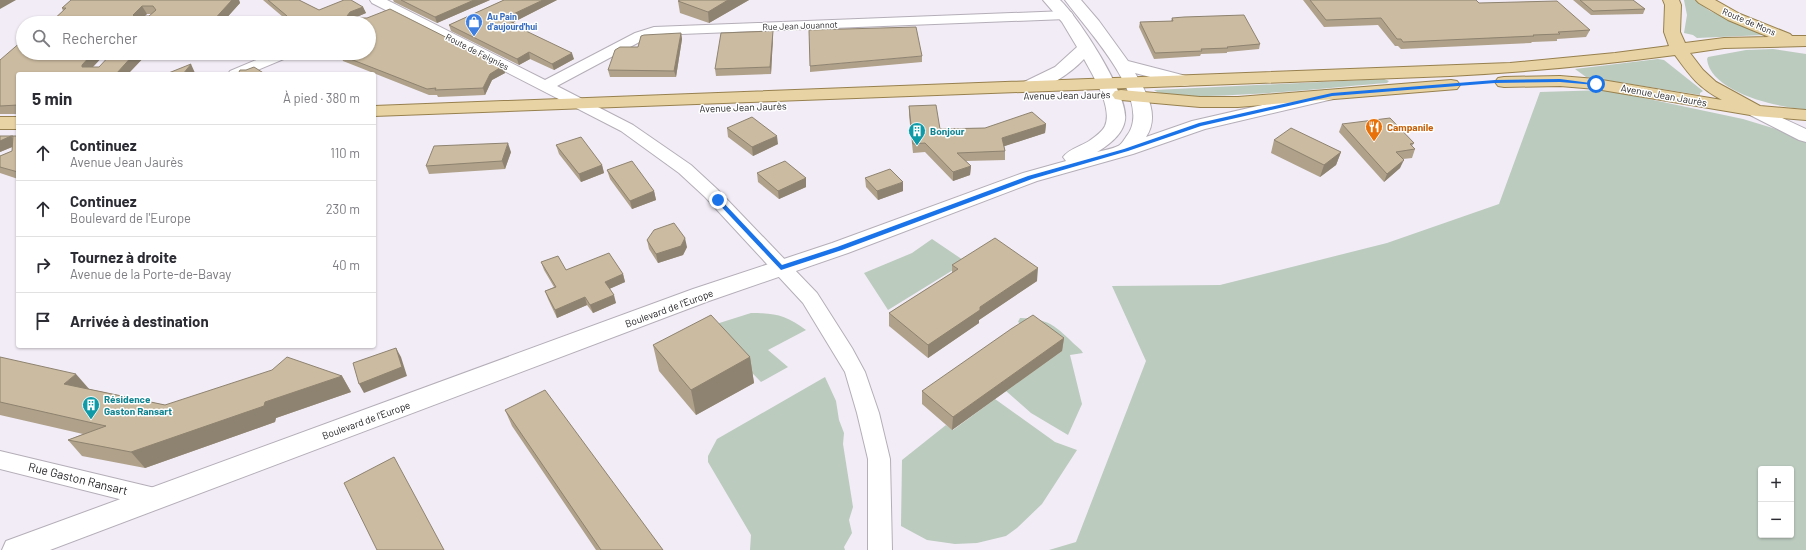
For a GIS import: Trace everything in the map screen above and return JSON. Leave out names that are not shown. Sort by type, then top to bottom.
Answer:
[{"type":"main road","points":[[1030,178],[1080,154],[1104,139],[1113,128],[1116,118],[1115,108],[1107,89],[1086,47],[1066,15],[1051,0]]},
{"type":"main road","points":[[1073,0],[1088,16],[1121,64],[1136,89],[1143,109],[1143,125],[1126,150]]},
{"type":"main road","points":[[1671,0],[1673,5],[1672,32],[1679,49],[1697,74],[1710,86],[1806,136]]},
{"type":"main road","name":"Route de Mons","points":[[1704,0],[1746,23],[1802,42]]},
{"type":"main road","name":"Avenue Jean Jaurès","points":[[376,110],[1030,86],[1136,89],[1184,81],[1510,68],[1615,58],[1724,44],[1802,42]]},
{"type":"main road","points":[[1030,86],[1062,71],[1073,63],[1086,47]]},
{"type":"main road","points":[[1121,64],[1184,81]]},
{"type":"main road","name":"Avenue Jean Jaurès","points":[[1136,89],[1192,101],[1238,102],[1495,82],[1560,81],[1635,89],[1756,111],[1806,115]]},
{"type":"main road","name":"Avenue Jean Jaurès","points":[[376,121],[597,113],[1107,89]]},
{"type":"main road","name":"Boulevard de l'Europe","points":[[16,550],[701,295],[840,248],[1030,178],[1126,150],[1199,125],[1332,94]]},
{"type":"main road","points":[[0,123],[16,123]]},
{"type":"main road","points":[[0,135],[16,135]]},
{"type":"street","name":"Route de Feignies","points":[[377,0],[392,9],[628,128],[685,168],[711,193],[810,298],[845,353],[855,372],[868,413],[879,459],[880,550]]},
{"type":"street","points":[[375,16],[392,9]]},
{"type":"street","name":"Rue Jean Jouannot","points":[[546,86],[640,36],[654,31],[1066,15]]},
{"type":"street","points":[[436,31],[454,23]]},
{"type":"street","points":[[240,72],[269,60]]},
{"type":"street","name":"Rue Gaston Ransart","points":[[0,460],[155,498]]},
{"type":"green space","points":[[1684,0],[1695,0],[1710,11],[1764,35],[1697,38],[1693,35],[1684,33],[1687,15]]},
{"type":"green space","points":[[1773,49],[1806,54],[1806,109],[1794,108],[1763,101],[1732,89],[1720,81],[1711,71],[1707,59],[1708,57],[1746,50]]},
{"type":"green space","points":[[1658,59],[1664,60],[1703,91],[1700,95],[1586,77],[1575,69]]},
{"type":"green space","points":[[1384,79],[1389,81],[1387,83],[1227,95],[1193,96],[1168,94],[1154,90]]},
{"type":"green space","points":[[1606,90],[1743,119],[1806,138],[1806,550],[1049,550],[1076,542],[1146,361],[1112,286],[1220,285],[1387,243],[1499,204],[1540,92]]},
{"type":"green space","points":[[932,239],[966,262],[888,310],[864,273],[912,253]]},
{"type":"green space","points":[[751,313],[774,314],[792,321],[806,330],[768,350],[788,367],[761,382],[712,332],[667,356],[656,343]]},
{"type":"green space","points":[[1020,318],[1040,320],[1054,326],[1083,353],[1070,355],[1082,404],[1068,435],[1031,413],[1006,391],[1062,351],[1018,322]]},
{"type":"green space","points":[[825,377],[836,401],[839,420],[844,433],[843,444],[853,507],[849,520],[852,533],[844,547],[845,550],[750,550],[751,535],[708,462],[708,456],[717,439]]},
{"type":"green space","points":[[995,399],[1055,442],[1077,450],[1042,504],[1017,528],[1006,536],[977,543],[955,544],[927,540],[901,526],[902,460],[946,425],[953,430]]},
{"type":"building","points":[[71,0],[232,0],[217,16],[149,16],[156,10],[153,6],[142,6],[133,15],[134,16],[57,16],[66,8],[62,8]]},
{"type":"building","points":[[268,0],[299,0],[319,10],[344,0],[351,0],[363,7],[350,12],[347,16],[287,16]]},
{"type":"building","points":[[401,0],[474,0],[435,17]]},
{"type":"building","points":[[504,0],[543,0],[509,16],[512,18],[507,20],[529,30],[526,31],[572,53],[552,64],[529,52],[517,59],[449,25]]},
{"type":"building","points":[[728,0],[708,12],[678,1]]},
{"type":"building","points":[[1310,0],[1476,0],[1479,3],[1557,1],[1590,30],[1558,32],[1560,34],[1533,35],[1534,36],[1403,42],[1401,39],[1397,39],[1381,18],[1326,20]]},
{"type":"building","points":[[1580,0],[1633,0],[1645,9],[1593,11]]},
{"type":"building","points":[[390,9],[503,66],[490,74],[483,88],[427,89],[353,60],[376,60],[376,16],[372,16]]},
{"type":"building","points":[[1244,15],[1260,44],[1227,47],[1228,48],[1201,49],[1202,51],[1155,53],[1140,22],[1173,21],[1172,18],[1184,17]]},
{"type":"building","points":[[916,27],[922,56],[810,66],[809,30]]},
{"type":"building","points":[[773,31],[770,67],[715,69],[721,33]]},
{"type":"building","points":[[681,33],[674,71],[608,70],[615,50],[620,47],[638,47],[641,36]]},
{"type":"building","points":[[16,46],[16,60],[87,60],[82,67],[99,67],[106,60],[129,60],[118,72],[16,72],[16,105],[0,106],[0,60]]},
{"type":"building","points":[[191,64],[185,72],[171,72]]},
{"type":"building","points":[[254,67],[262,72],[239,72],[240,70],[246,70]]},
{"type":"building","points":[[936,105],[940,129],[985,128],[1032,112],[1046,124],[1002,138],[1005,151],[957,153],[971,166],[953,172],[925,143],[913,144],[909,106]]},
{"type":"building","points":[[752,117],[777,136],[752,147],[727,128]]},
{"type":"building","points":[[1390,118],[1414,143],[1410,144],[1415,149],[1396,152],[1404,160],[1387,174],[1342,124]]},
{"type":"building","points":[[1291,128],[1341,152],[1324,165],[1274,140]]},
{"type":"building","points":[[0,136],[11,136],[0,141]]},
{"type":"building","points":[[13,136],[16,136],[16,171],[0,167],[0,156],[12,151]]},
{"type":"building","points":[[581,137],[602,165],[579,174],[556,145]]},
{"type":"building","points":[[508,143],[502,161],[426,166],[434,146]]},
{"type":"building","points":[[632,161],[654,191],[630,201],[607,170]]},
{"type":"building","points":[[785,161],[806,178],[778,191],[757,173]]},
{"type":"building","points":[[890,169],[903,182],[877,191],[865,178]]},
{"type":"building","points":[[674,223],[685,238],[681,246],[656,254],[647,240],[654,230]]},
{"type":"building","points":[[995,238],[1038,268],[980,307],[980,310],[928,345],[889,313],[958,269],[952,265]]},
{"type":"building","points":[[609,253],[623,274],[605,282],[614,295],[590,305],[585,297],[555,310],[545,291],[556,287],[541,262],[558,256],[566,270]]},
{"type":"building","points":[[711,315],[750,357],[691,390],[653,345]]},
{"type":"building","points":[[1033,315],[1064,338],[953,417],[922,391],[1011,329]]},
{"type":"building","points":[[396,348],[402,367],[359,384],[353,363]]},
{"type":"building","points":[[0,357],[76,374],[64,384],[165,405],[272,370],[287,357],[342,376],[265,402],[264,406],[131,452],[68,440],[106,426],[0,402]]},
{"type":"building","points":[[545,390],[663,550],[601,550],[505,410]]},
{"type":"building","points":[[394,457],[444,550],[377,550],[344,483]]},
{"type":"place","name":"Au Pain d'aujourd'hui","points":[[474,37]]},
{"type":"place","name":"Campanile","points":[[1374,142]]},
{"type":"place","name":"Bonjour","points":[[917,146]]},
{"type":"place","name":"Résidence Gaston Ransart","points":[[91,420]]},
{"type":"route","points":[[718,200],[753,240],[781,268],[840,248],[1030,178],[1126,150],[1199,125],[1332,94],[1495,82],[1560,81],[1596,84]]}]
